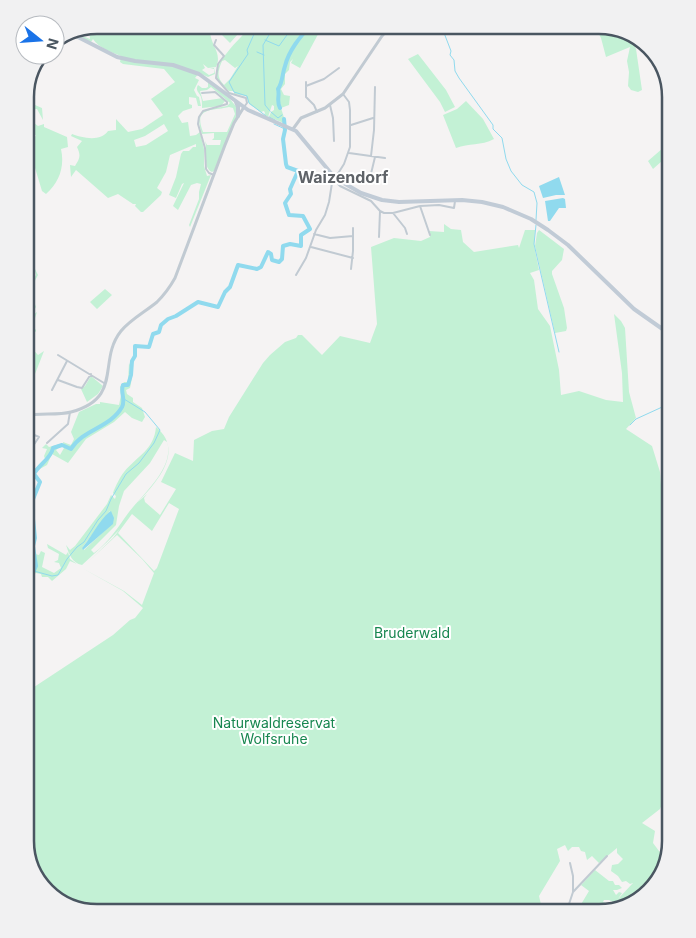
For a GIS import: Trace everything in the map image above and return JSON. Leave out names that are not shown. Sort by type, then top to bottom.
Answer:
[{"type":"main road","points":[[78,37],[108,53],[127,60],[173,65],[190,70],[210,81],[244,107],[293,129],[337,180],[362,193],[388,201],[404,203],[455,200],[492,204],[521,214],[543,226],[568,245],[634,309],[662,329]]},
{"type":"main road","points":[[234,100],[238,107],[238,116]]},
{"type":"street","points":[[293,129],[301,118],[330,105],[343,94],[384,34]]},
{"type":"street","points":[[34,414],[70,412],[96,399],[106,383],[110,353],[118,335],[128,323],[156,302],[171,285],[225,145],[246,103],[246,98],[230,93],[216,78],[218,64],[224,56],[214,45],[216,40]]},
{"type":"street","points":[[317,112],[314,105],[306,97],[306,84],[324,79],[339,68]]},
{"type":"street","points":[[369,182],[373,156],[375,86]]},
{"type":"street","points":[[202,94],[215,92],[227,102],[224,106],[203,111],[198,120],[205,148],[206,169],[214,175]]},
{"type":"street","points":[[296,275],[327,210],[331,186],[337,180],[349,153],[351,125],[349,102],[343,94]]},
{"type":"street","points":[[330,105],[333,118],[334,141]]},
{"type":"street","points":[[351,125],[374,118]]},
{"type":"street","points":[[349,153],[385,158]]},
{"type":"street","points":[[337,180],[340,186],[371,201],[380,212],[387,214],[420,206],[439,205],[454,208],[455,200]]},
{"type":"street","points":[[420,206],[430,235]]},
{"type":"street","points":[[379,237],[380,212]]},
{"type":"street","points":[[393,213],[405,228],[407,234]]},
{"type":"street","points":[[351,269],[353,228]]},
{"type":"street","points":[[314,234],[330,238],[353,236]]},
{"type":"street","points":[[311,247],[353,258]]},
{"type":"street","points":[[58,355],[106,383]]},
{"type":"street","points":[[52,390],[68,360]]},
{"type":"street","points":[[58,380],[77,388],[82,388],[91,374]]},
{"type":"street","points":[[47,443],[68,424],[70,412]]},
{"type":"street","points":[[34,435],[39,437],[34,444]]},
{"type":"street","points":[[573,892],[607,856]]},
{"type":"street","points":[[569,904],[573,892],[573,876],[570,863]]},
{"type":"green space","points":[[97,34],[210,34],[217,53],[218,62],[216,67],[208,68],[203,64],[205,68],[202,70],[209,75],[214,73],[214,69],[210,69],[214,68],[215,74],[208,77],[199,73],[195,78],[199,80],[194,90],[199,97],[201,106],[198,106],[196,98],[189,97],[189,104],[192,105],[192,108],[183,111],[178,116],[182,123],[188,122],[190,136],[200,132],[204,149],[204,166],[207,176],[211,175],[190,227],[189,225],[199,199],[201,184],[191,185],[178,210],[173,206],[184,183],[176,198],[169,195],[176,177],[181,154],[183,151],[189,151],[196,147],[196,144],[170,155],[166,172],[157,188],[162,192],[161,195],[143,212],[135,206],[136,204],[118,194],[108,198],[76,170],[71,177],[70,165],[75,166],[78,161],[77,147],[82,141],[71,136],[72,134],[86,138],[101,137],[108,131],[116,130],[116,119],[128,132],[142,129],[163,115],[151,99],[175,82],[164,69],[123,64],[120,62],[121,56],[102,47],[93,39],[91,42],[79,37],[82,36],[90,39],[90,35]],"holes":[[[164,124],[168,131],[146,145],[136,147],[134,140],[145,136]]]},
{"type":"green space","points":[[221,34],[238,34],[230,43]]},
{"type":"green space","points":[[245,34],[318,34],[300,68],[291,63],[293,59],[290,62],[289,70],[285,74],[285,84],[281,89],[284,95],[290,96],[289,105],[281,108],[286,124],[269,117],[274,110],[274,106],[272,105],[268,117],[264,115],[264,111],[261,112],[249,104],[246,96],[234,94],[234,91],[229,91],[219,82],[216,76],[220,63]],"holes":[[[225,60],[235,68],[238,66],[230,79],[224,85],[218,74],[222,61]]]},
{"type":"green space","points":[[599,34],[612,35],[634,44],[642,90],[638,92],[631,90],[628,86],[629,72],[627,61],[630,47],[606,57]]},
{"type":"green space","points":[[418,54],[446,90],[455,107],[445,112],[440,102],[408,59]]},
{"type":"green space","points":[[208,82],[230,99],[238,109],[237,116],[212,172],[206,163],[205,141],[207,145],[220,145],[221,140],[212,140],[214,133],[202,134],[200,118],[202,112],[205,110],[227,106],[230,103],[211,87],[200,91],[203,101],[223,98],[225,101],[221,106],[202,108],[197,87],[198,85],[202,88],[208,87]],"holes":[[[233,108],[235,114],[227,132],[203,132],[200,118],[202,114],[211,110]]]},
{"type":"green space","points":[[34,98],[35,105],[42,108],[43,120],[37,109],[34,109]]},
{"type":"green space","points":[[466,101],[483,119],[494,139],[484,143],[456,148],[443,115],[457,109]]},
{"type":"green space","points":[[34,123],[38,126],[44,124],[44,127],[67,137],[68,147],[61,149],[62,162],[58,180],[46,194],[42,191],[34,165],[34,137],[36,136],[34,133]]},
{"type":"green space","points":[[662,149],[662,161],[653,169],[648,161]]},
{"type":"green space","name":"Bruderwald","points":[[444,224],[451,229],[461,230],[463,242],[474,252],[518,245],[519,248],[525,230],[535,230],[534,245],[539,270],[530,273],[534,280],[538,309],[550,326],[559,370],[561,395],[579,391],[606,400],[623,402],[622,373],[614,314],[625,328],[629,392],[636,418],[626,429],[652,446],[662,486],[662,804],[660,809],[642,823],[655,831],[653,843],[661,853],[654,873],[641,889],[620,901],[615,902],[604,900],[603,902],[608,903],[581,904],[589,891],[581,885],[595,870],[622,888],[613,890],[616,895],[619,892],[622,893],[618,899],[633,883],[622,882],[611,871],[612,865],[618,864],[623,859],[617,853],[617,848],[599,863],[592,856],[587,860],[585,852],[581,851],[579,847],[572,847],[568,851],[565,845],[557,849],[560,861],[539,896],[541,904],[88,904],[65,896],[52,886],[44,876],[34,850],[34,687],[113,635],[135,618],[143,608],[123,591],[82,568],[124,591],[142,605],[154,573],[117,535],[88,562],[120,529],[82,565],[73,560],[66,545],[70,550],[75,546],[107,504],[111,495],[115,499],[116,496],[113,493],[119,479],[148,447],[155,435],[156,427],[164,436],[166,442],[164,440],[150,463],[124,491],[116,525],[91,550],[94,553],[109,539],[129,512],[156,480],[166,461],[168,452],[165,466],[160,476],[153,485],[138,502],[147,494],[144,498],[145,502],[160,515],[176,489],[161,482],[175,453],[193,461],[194,440],[212,431],[224,429],[229,417],[263,363],[285,342],[296,338],[298,335],[302,335],[322,355],[340,336],[370,343],[377,324],[371,247],[394,238],[421,241],[430,237],[429,231],[444,232]],"holes":[[[169,503],[179,509],[157,568],[154,571],[118,533],[132,514],[152,531]],[[110,511],[113,523],[84,550],[82,548]]]},
{"type":"green space","points":[[539,230],[564,249],[562,260],[552,271],[552,274],[564,308],[566,331],[555,333],[535,246]]},
{"type":"green space","points":[[34,267],[38,275],[34,282],[36,275]]},
{"type":"green space","points":[[105,289],[112,295],[97,309],[90,302]]},
{"type":"green space","points":[[34,350],[38,355],[44,351],[35,374]]},
{"type":"green space","points":[[129,363],[132,378],[130,388],[126,390],[127,394],[133,398],[133,402],[142,408],[145,417],[142,422],[132,418],[125,412],[114,422],[86,439],[68,463],[52,454],[47,465],[38,470],[36,468],[45,459],[44,456],[47,449],[42,448],[46,444],[49,447],[60,444],[60,447],[56,450],[60,455],[64,448],[63,442],[71,445],[74,439],[71,432],[79,412],[100,404],[100,402],[119,405],[120,387],[124,382],[128,382]]},
{"type":"green space","points":[[91,376],[103,386],[98,394],[87,402],[81,389]]},
{"type":"green space","points":[[47,544],[66,555],[68,552],[70,559],[77,564],[70,561],[66,569],[52,581],[48,577],[42,577],[41,574],[34,574],[36,564],[34,556],[39,555],[41,551],[45,553],[42,567],[54,573],[61,568],[59,563],[54,562],[58,560],[59,554],[48,548]]},
{"type":"water","points":[[559,177],[565,195],[543,198],[539,186]]},
{"type":"water","points":[[565,199],[566,208],[559,208],[550,221],[548,221],[545,201]]},
{"type":"water","points":[[111,511],[114,518],[113,524],[83,550],[82,548]]},
{"type":"waterway","points":[[254,34],[247,50],[248,54],[229,82],[234,92],[247,96],[249,103],[266,116]]},
{"type":"waterway","points":[[270,34],[263,45],[265,105],[270,111]]},
{"type":"waterway","points":[[280,108],[278,89],[284,69],[289,55],[303,34]]},
{"type":"waterway","points":[[444,34],[451,51],[450,55],[454,60],[455,71],[493,125],[493,129],[502,138],[506,159],[511,171],[522,185],[534,192],[537,203],[536,220]]},
{"type":"waterway","points":[[265,40],[279,46],[287,35]]},
{"type":"waterway","points":[[257,52],[264,55]]},
{"type":"waterway","points":[[271,112],[278,118],[282,115]]},
{"type":"waterway","points":[[269,117],[275,120]]},
{"type":"waterway","points":[[34,474],[50,455],[53,448],[62,445],[71,449],[82,437],[111,420],[117,414],[123,404],[123,385],[128,385],[131,375],[135,346],[149,347],[153,334],[159,332],[161,325],[198,302],[218,307],[225,292],[230,287],[238,265],[257,269],[261,267],[268,252],[271,254],[272,260],[279,262],[282,259],[283,246],[290,244],[301,246],[301,235],[310,229],[303,216],[289,215],[285,203],[291,194],[290,189],[298,171],[287,167],[286,164],[283,139],[285,130],[284,119]]},
{"type":"waterway","points":[[274,124],[285,129]]},
{"type":"waterway","points":[[536,225],[534,244],[559,352]]},
{"type":"waterway","points":[[34,571],[52,576],[58,575],[67,559],[84,542],[106,511],[126,474],[139,463],[154,443],[160,430],[145,412],[124,399]]},
{"type":"waterway","points":[[630,425],[636,419],[662,407]]},
{"type":"waterway","points":[[34,474],[40,482],[34,497]]},
{"type":"waterway","points":[[34,528],[34,542]]},
{"type":"waterway","points":[[34,553],[36,566],[34,570]]},
{"type":"district","name":"Waizendorf","points":[[343,177]]},
{"type":"park label","name":"Naturwaldreservat Wolfsruhe","points":[[274,732]]}]
